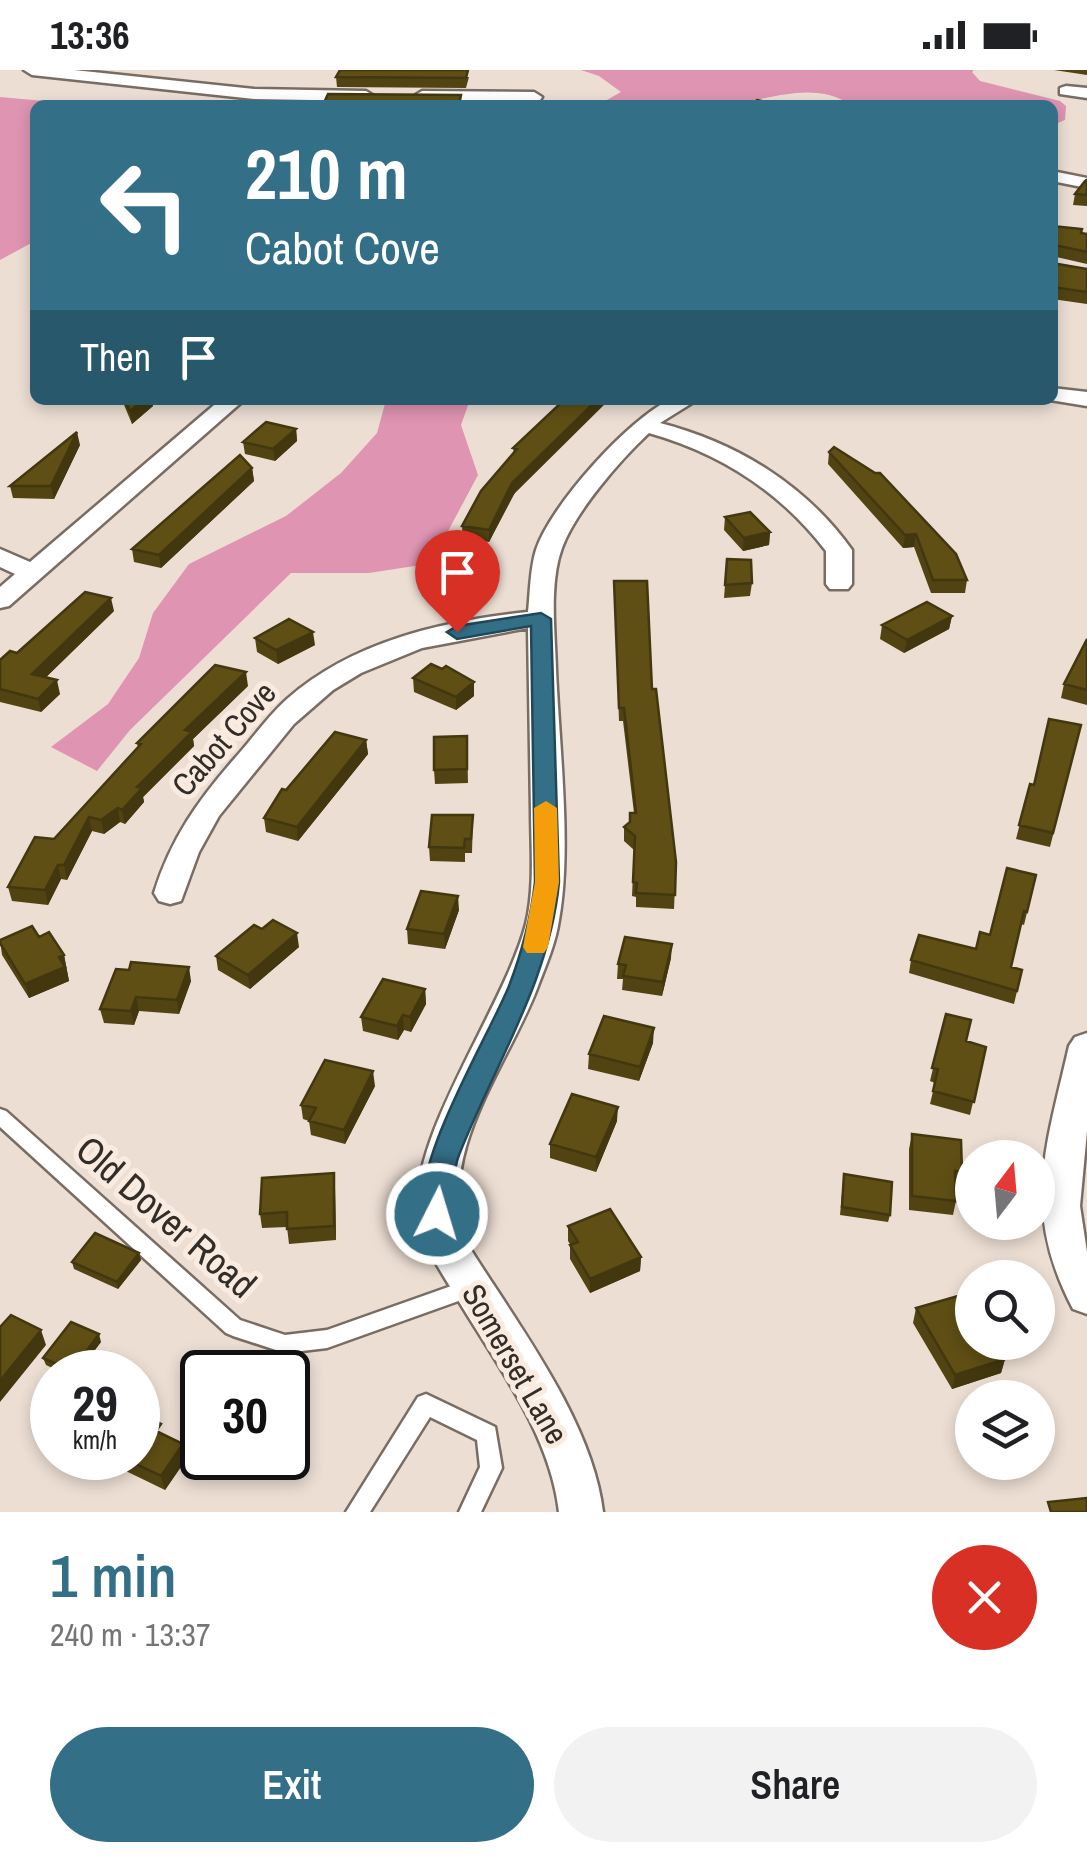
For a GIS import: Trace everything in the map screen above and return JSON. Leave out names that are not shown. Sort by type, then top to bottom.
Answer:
[{"type":"street","points":[[32,70],[274,95],[385,96]]},
{"type":"street","points":[[221,90],[237,78]]},
{"type":"street","points":[[1066,90],[1087,93]]},
{"type":"street","points":[[404,96],[534,98]]},
{"type":"street","points":[[1058,177],[1087,182]]},
{"type":"street","points":[[1058,395],[1087,399]]},
{"type":"street","points":[[0,600],[226,405]]},
{"type":"street","name":"Somerset Lane","points":[[582,1512],[577,1478],[560,1439],[448,1247],[437,1214],[438,1182],[452,1132],[521,987],[543,921],[547,857],[541,619],[544,566],[553,536],[643,425],[677,405]]},
{"type":"street","points":[[643,425],[670,431],[723,453],[788,494],[839,550],[840,584]]},
{"type":"street","points":[[0,557],[32,572]]},
{"type":"street","name":"Cabot Cove","points":[[170,893],[183,846],[196,822],[298,704],[376,655],[485,625],[541,619]]},
{"type":"street","points":[[1087,1046],[1060,1188],[1062,1232],[1087,1297]]},
{"type":"lane","name":"Old Dover Road","points":[[0,1116],[233,1327],[285,1344],[327,1339],[470,1288]]},
{"type":"lane","points":[[358,1512],[426,1404],[487,1434],[491,1468],[470,1512]]},
{"type":"shaded area","points":[[581,70],[974,70],[980,81],[1056,100],[841,100],[808,92],[756,100],[607,100],[621,92],[599,76]]},
{"type":"shaded area","points":[[0,97],[33,100],[30,100],[30,244],[0,260]]},
{"type":"shaded area","points":[[1058,100],[1066,106],[1065,120],[1058,123]]},
{"type":"shaded area","points":[[385,405],[468,405],[461,425],[478,475],[446,535],[421,565],[369,573],[291,573],[130,730],[97,771],[51,747],[108,704],[139,658],[153,613],[189,564],[286,516],[341,473],[377,433]]},
{"type":"building","points":[[340,70],[468,70],[466,78],[336,77]]},
{"type":"building","points":[[328,94],[461,95],[460,100],[325,100]]},
{"type":"building","points":[[1085,181],[1087,195],[1075,194]]},
{"type":"building","points":[[1058,227],[1082,229],[1081,233],[1087,234],[1087,252],[1058,246]]},
{"type":"building","points":[[1058,264],[1087,269],[1087,292],[1058,288]]},
{"type":"building","points":[[559,405],[592,405],[512,483],[489,530],[462,526],[481,491],[517,449],[513,448]]},
{"type":"building","points":[[266,422],[296,429],[273,449],[243,442]]},
{"type":"building","points":[[77,432],[51,486],[10,486]]},
{"type":"building","points":[[834,447],[880,473],[956,554],[967,580],[933,580],[916,534],[905,535],[829,452]]},
{"type":"building","points":[[240,455],[252,468],[159,555],[132,549]]},
{"type":"building","points":[[750,512],[770,532],[744,538],[725,517]]},
{"type":"building","points":[[453,556],[475,570],[452,584],[424,574]]},
{"type":"building","points":[[727,559],[751,560],[752,583],[725,585]]},
{"type":"building","points":[[614,581],[647,581],[652,689],[656,689],[676,862],[675,895],[636,893],[637,883],[633,882],[635,836],[624,827],[630,822],[630,813],[636,813],[624,708],[619,708]]},
{"type":"building","points":[[85,592],[111,598],[32,674],[57,680],[38,699],[0,689],[0,660],[10,651],[17,653]]},
{"type":"building","points":[[927,602],[952,616],[907,640],[882,625]]},
{"type":"building","points":[[289,619],[313,632],[276,650],[255,638]]},
{"type":"building","points":[[1087,639],[1087,690],[1064,684]]},
{"type":"building","points":[[431,664],[442,669],[446,666],[474,682],[456,697],[413,678]]},
{"type":"building","points":[[215,665],[246,672],[185,730],[192,732],[137,787],[142,788],[122,810],[118,808],[101,820],[89,817],[64,865],[58,865],[45,890],[8,887],[35,837],[54,839],[141,744],[137,743]]},
{"type":"building","points":[[1049,719],[1081,725],[1053,833],[1019,825],[1030,784],[1034,785]]},
{"type":"building","points":[[335,732],[366,740],[297,827],[264,818],[282,789],[286,790]]},
{"type":"building","points":[[467,736],[467,769],[434,770],[434,737]]},
{"type":"building","points":[[432,815],[473,815],[471,839],[465,839],[464,848],[429,847]]},
{"type":"building","points":[[1007,868],[1036,875],[1011,967],[1022,970],[1017,991],[911,960],[919,935],[976,949],[980,932],[990,935]]},
{"type":"building","points":[[421,891],[458,896],[444,934],[407,929]]},
{"type":"building","points":[[273,920],[297,933],[248,975],[216,956],[254,925],[262,929]]},
{"type":"building","points":[[32,926],[39,937],[49,932],[64,955],[59,957],[65,967],[25,984],[0,940]]},
{"type":"building","points":[[625,937],[672,944],[663,982],[623,976],[626,965],[618,964]]},
{"type":"building","points":[[131,962],[189,967],[177,1000],[136,997],[131,1011],[100,1009],[116,969],[129,970]]},
{"type":"building","points":[[383,979],[425,989],[410,1017],[403,1015],[397,1026],[361,1017]]},
{"type":"building","points":[[946,1014],[971,1020],[966,1041],[986,1047],[974,1102],[933,1091],[938,1069],[932,1068]]},
{"type":"building","points":[[604,1016],[654,1028],[640,1067],[589,1054]]},
{"type":"building","points":[[325,1060],[373,1071],[344,1130],[309,1121],[316,1108],[301,1105]]},
{"type":"building","points":[[572,1094],[618,1107],[596,1157],[550,1144]]},
{"type":"building","points":[[912,1134],[961,1140],[955,1140],[955,1201],[912,1196]]},
{"type":"building","points":[[334,1173],[334,1226],[287,1229],[287,1212],[260,1214],[262,1178]]},
{"type":"building","points":[[844,1174],[892,1182],[890,1215],[842,1207]]},
{"type":"building","points":[[610,1209],[641,1257],[590,1279],[570,1245],[578,1242],[568,1226]]},
{"type":"building","points":[[95,1233],[139,1253],[117,1282],[72,1262]]},
{"type":"building","points":[[955,1297],[955,1360],[1002,1360],[955,1375],[916,1308]]},
{"type":"building","points":[[11,1315],[41,1330],[0,1381],[0,1327]]},
{"type":"building","points":[[71,1322],[99,1334],[87,1350],[49,1350]]},
{"type":"building","points":[[160,1433],[180,1443],[160,1476]]},
{"type":"building","points":[[1087,1498],[1087,1512],[1051,1512],[1048,1502]]},
{"type":"slow traffic","points":[[535,947],[543,921],[547,882],[546,808]]},
{"type":"route","points":[[437,1214],[442,1160],[521,987],[543,921],[547,882],[541,619],[457,632]]}]
